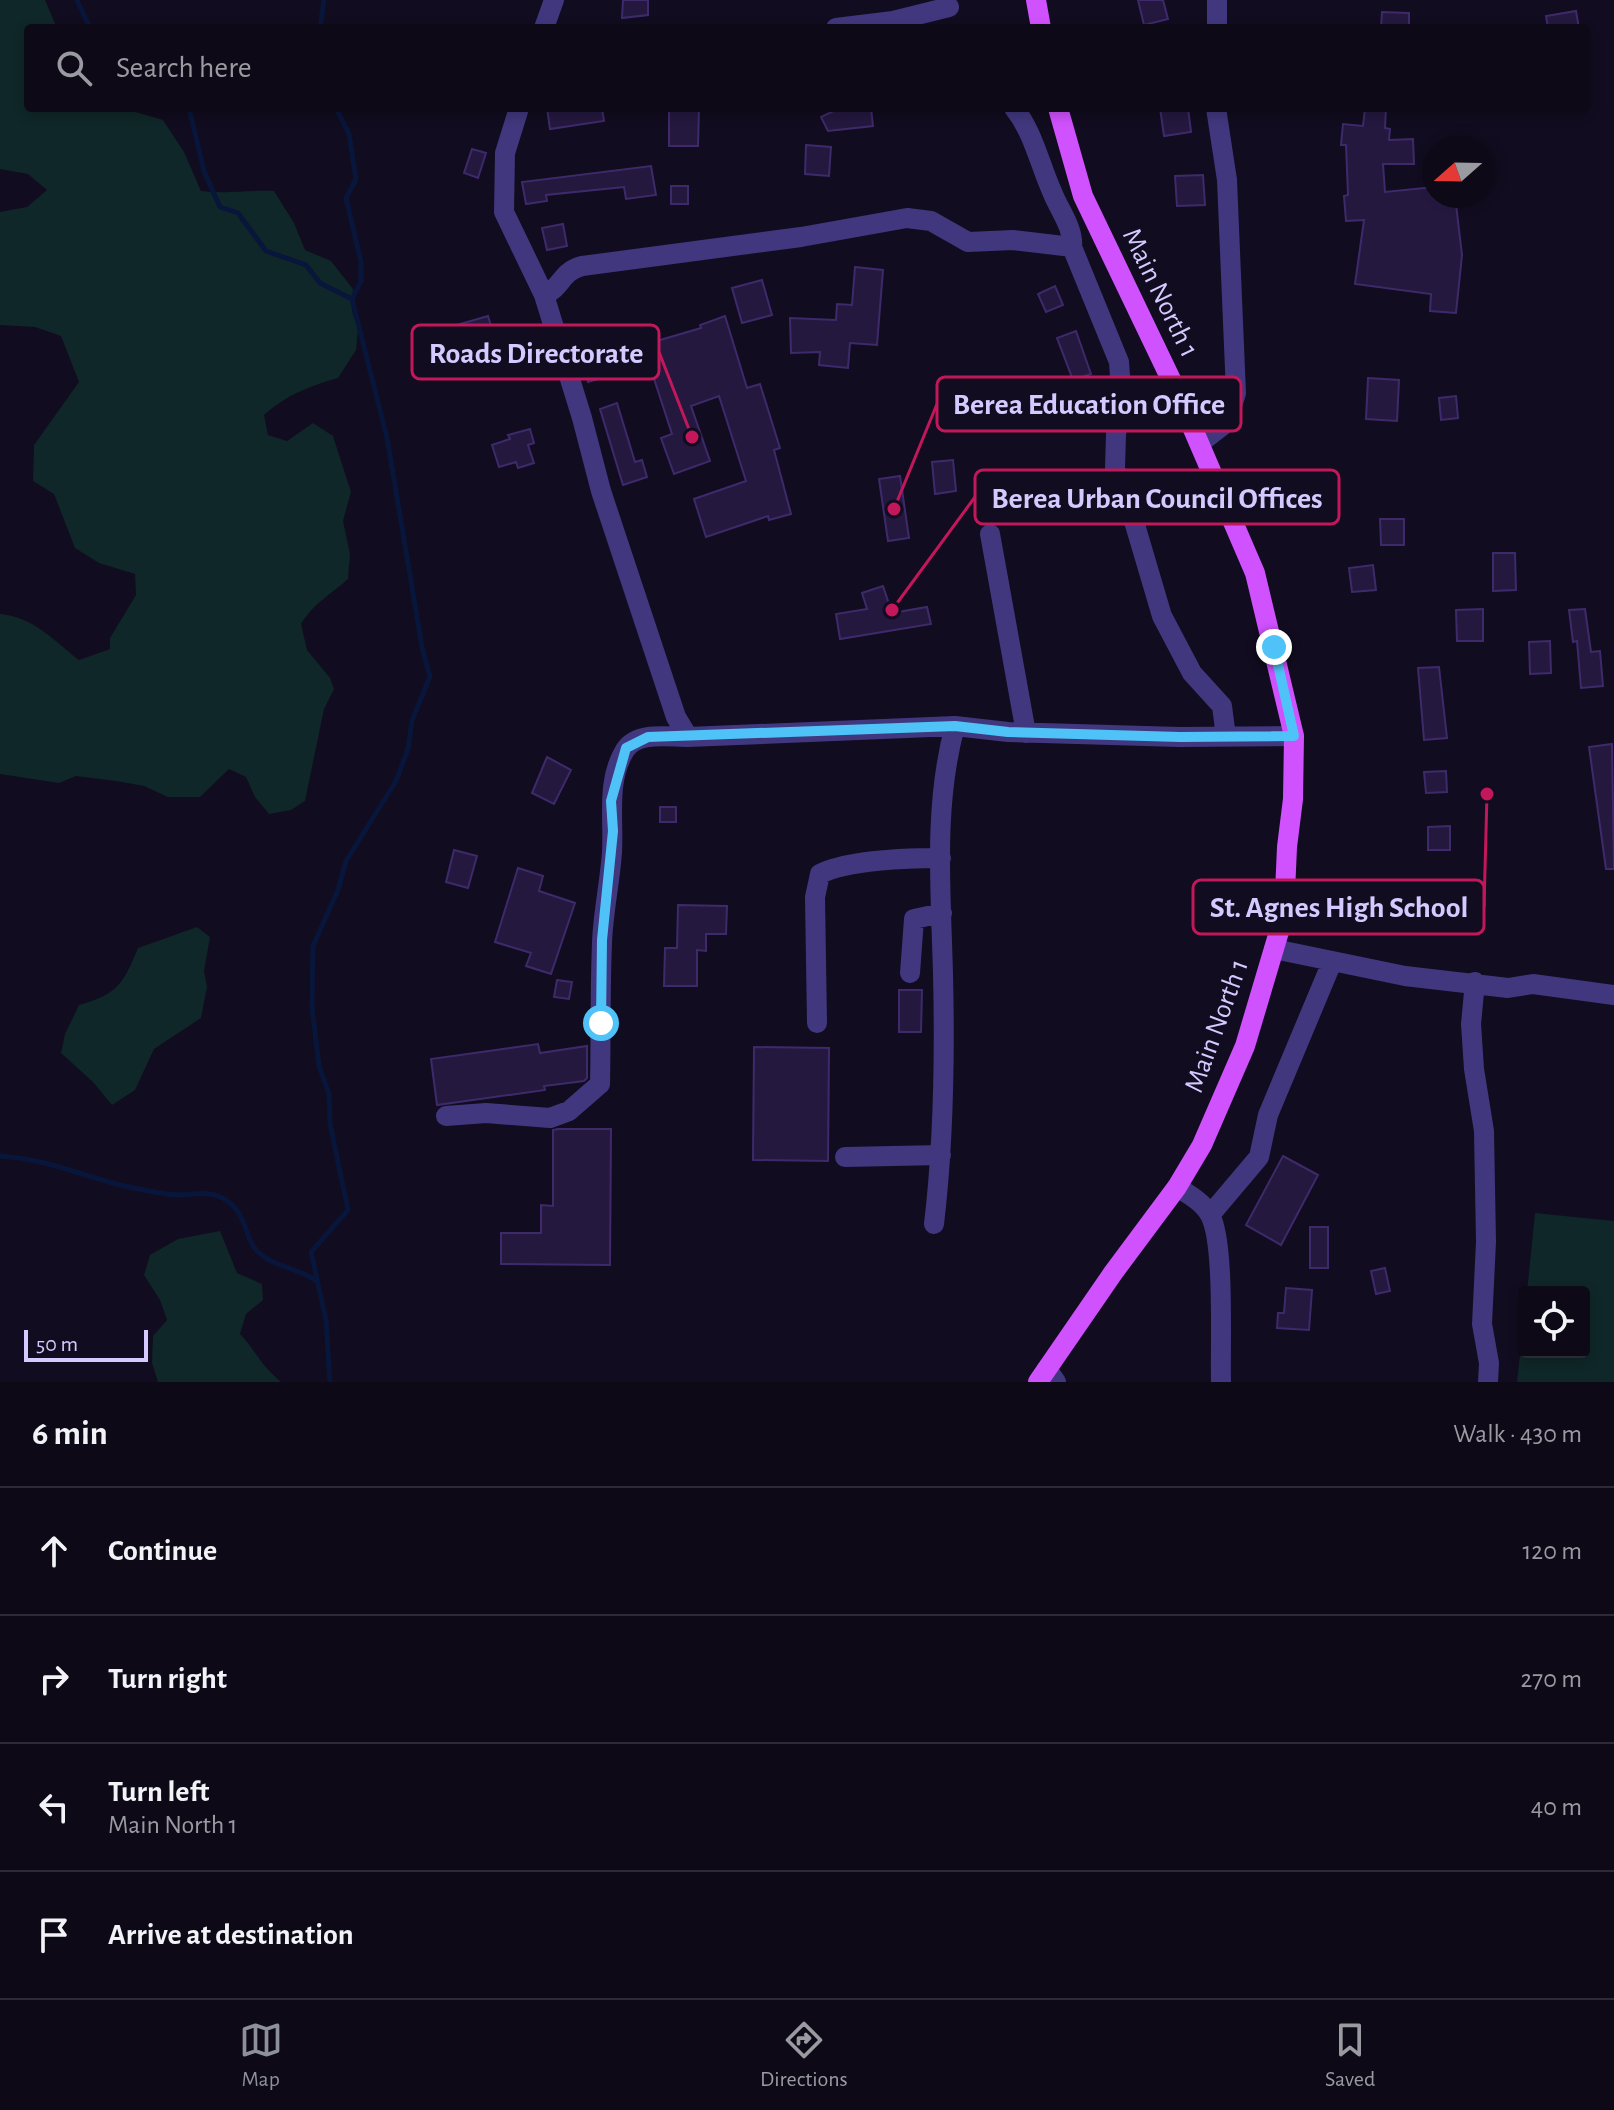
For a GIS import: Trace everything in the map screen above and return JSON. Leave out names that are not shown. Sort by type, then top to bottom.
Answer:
[{"type":"main road","points":[[1036,0],[1040,24]]},
{"type":"main road","name":"Main North 1","points":[[1047,1378],[1177,1187],[1202,1145],[1245,1046],[1284,915],[1293,799],[1294,736],[1255,573],[1200,443],[1083,196],[1059,112]]},
{"type":"street","points":[[545,24],[554,0]]},
{"type":"street","points":[[1217,0],[1217,24]]},
{"type":"street","points":[[869,24],[949,11]]},
{"type":"street","points":[[518,112],[505,153],[504,212],[544,295],[601,491],[676,717],[688,737]]},
{"type":"street","points":[[1016,112],[1038,152],[1051,192],[1073,237],[1072,247],[1119,362],[1122,404],[1116,434],[1115,469],[1137,528],[1162,616],[1192,673],[1222,706],[1226,737]]},
{"type":"street","points":[[1200,443],[1227,422],[1236,393],[1227,180],[1217,112]]},
{"type":"street","points":[[544,295],[553,291],[570,269],[582,266],[801,237],[907,218],[931,221],[968,242],[1013,240],[1072,247]]},
{"type":"street","points":[[990,534],[1026,733]]},
{"type":"street","points":[[446,1116],[486,1113],[550,1118],[569,1111],[600,1084],[602,940],[612,846],[611,801],[626,748],[635,742],[648,737],[955,726],[1026,733],[1294,736]]},
{"type":"street","points":[[934,1224],[945,1064],[941,858],[945,761],[955,726]]},
{"type":"street","points":[[817,1023],[815,897],[820,874],[829,869],[879,862],[941,858]]},
{"type":"street","points":[[910,973],[914,919],[942,913]]},
{"type":"street","points":[[1274,949],[1405,976],[1508,988],[1533,984],[1614,995]]},
{"type":"street","points":[[1210,1215],[1259,1157],[1268,1115],[1332,962]]},
{"type":"street","points":[[1475,982],[1471,1024],[1474,1069],[1484,1131],[1486,1242],[1482,1324],[1489,1363],[1488,1382]]},
{"type":"street","points":[[845,1157],[941,1155]]},
{"type":"street","points":[[1177,1187],[1195,1199],[1210,1215],[1219,1249],[1221,1382]]},
{"type":"green space","points":[[0,0],[45,0],[55,24],[24,24],[24,112],[136,112],[163,120],[184,152],[201,191],[274,191],[294,223],[305,250],[331,261],[353,289],[352,311],[358,329],[356,350],[338,378],[299,392],[264,415],[268,435],[287,441],[313,423],[333,436],[351,492],[343,521],[350,554],[348,579],[317,605],[301,624],[307,650],[330,678],[334,689],[324,709],[305,801],[291,810],[269,814],[255,797],[246,777],[229,769],[200,797],[168,797],[144,786],[76,776],[59,783],[0,774],[0,614],[33,625],[79,660],[110,649],[110,638],[136,595],[135,574],[99,563],[75,548],[54,494],[33,481],[34,445],[79,382],[61,336],[35,327],[0,325],[0,212],[27,207],[47,190],[28,174],[0,169]]},
{"type":"green space","points":[[197,927],[210,937],[204,971],[207,987],[201,1018],[154,1049],[135,1090],[112,1105],[93,1082],[61,1053],[65,1034],[79,1005],[103,997],[118,986],[138,948]]},
{"type":"green space","points":[[1535,1213],[1614,1221],[1614,1382],[1517,1382],[1520,1358],[1590,1358],[1590,1286],[1528,1286]]},
{"type":"green space","points":[[220,1231],[237,1273],[262,1284],[263,1300],[246,1314],[240,1334],[281,1382],[158,1382],[152,1363],[153,1336],[167,1320],[160,1300],[144,1275],[150,1255],[178,1239]]},
{"type":"building","points":[[623,0],[648,0],[648,15],[622,18]]},
{"type":"building","points":[[1138,0],[1163,0],[1168,19],[1144,24]]},
{"type":"building","points":[[1576,11],[1578,24],[1547,24],[1546,16]]},
{"type":"building","points":[[1382,12],[1409,13],[1409,24],[1381,24]]},
{"type":"building","points":[[548,112],[603,112],[604,121],[550,129]]},
{"type":"building","points":[[669,112],[699,112],[698,146],[669,146]]},
{"type":"building","points":[[832,112],[871,112],[873,126],[828,131],[821,117]]},
{"type":"building","points":[[1161,112],[1188,112],[1191,132],[1164,136]]},
{"type":"building","points":[[1365,112],[1386,112],[1385,128],[1390,129],[1389,140],[1413,139],[1414,164],[1383,164],[1385,192],[1422,188],[1422,208],[1456,208],[1462,255],[1456,313],[1430,311],[1431,294],[1355,284],[1364,220],[1346,221],[1344,196],[1348,195],[1346,145],[1341,145],[1343,124],[1363,126]]},
{"type":"building","points":[[806,145],[831,147],[829,176],[805,174]]},
{"type":"building","points":[[472,149],[486,153],[478,178],[464,173]]},
{"type":"building","points":[[651,166],[656,195],[626,199],[624,187],[546,195],[547,201],[526,204],[522,182]]},
{"type":"building","points":[[1203,175],[1205,205],[1177,206],[1175,176]]},
{"type":"building","points":[[671,186],[688,186],[688,204],[671,204]]},
{"type":"building","points":[[563,224],[567,246],[547,250],[542,228]]},
{"type":"building","points":[[855,267],[883,270],[877,345],[850,343],[848,368],[819,365],[820,352],[791,353],[790,318],[836,320],[837,304],[852,305]]},
{"type":"building","points":[[762,280],[772,315],[742,323],[732,288]]},
{"type":"building","points":[[1055,286],[1063,305],[1046,312],[1038,294]]},
{"type":"building","points":[[488,316],[493,332],[462,341],[457,325]]},
{"type":"building","points":[[725,316],[747,388],[760,384],[780,448],[774,450],[791,514],[769,520],[768,516],[706,537],[694,499],[746,481],[719,396],[691,406],[710,461],[674,474],[661,438],[672,434],[643,345],[701,328],[700,325]]},
{"type":"building","points":[[1076,331],[1091,374],[1073,380],[1057,338]]},
{"type":"building","points":[[606,336],[618,373],[588,382],[576,345]]},
{"type":"building","points":[[1368,378],[1399,380],[1397,421],[1366,419]]},
{"type":"building","points":[[1456,396],[1458,418],[1441,420],[1439,398]]},
{"type":"building","points":[[617,403],[635,462],[642,460],[647,477],[623,485],[600,409]]},
{"type":"building","points":[[530,429],[534,443],[528,445],[534,463],[518,468],[516,462],[499,467],[492,445],[510,439],[508,435]]},
{"type":"building","points":[[953,460],[956,491],[935,494],[932,462]]},
{"type":"building","points":[[900,476],[909,538],[888,541],[879,479]]},
{"type":"building","points":[[1380,519],[1404,519],[1404,545],[1381,545]]},
{"type":"building","points":[[1493,553],[1515,553],[1516,590],[1493,591]]},
{"type":"building","points":[[1373,565],[1376,590],[1352,592],[1349,568]]},
{"type":"building","points":[[883,586],[892,613],[927,607],[931,624],[840,639],[836,614],[867,609],[862,593]]},
{"type":"building","points":[[1483,609],[1483,641],[1457,641],[1456,610]]},
{"type":"building","points":[[1585,609],[1591,652],[1600,651],[1603,686],[1581,688],[1577,641],[1573,642],[1569,610]]},
{"type":"building","points":[[1550,641],[1551,673],[1530,674],[1529,642]]},
{"type":"building","points":[[1439,667],[1447,738],[1424,740],[1418,668]]},
{"type":"building","points":[[1612,744],[1614,869],[1606,869],[1589,747]]},
{"type":"building","points":[[547,757],[571,770],[554,804],[532,793]]},
{"type":"building","points":[[1446,771],[1447,792],[1426,793],[1424,772]]},
{"type":"building","points":[[660,807],[676,807],[676,822],[660,822]]},
{"type":"building","points":[[1450,826],[1450,850],[1428,850],[1428,827]]},
{"type":"building","points":[[454,850],[477,856],[468,888],[446,882]]},
{"type":"building","points":[[518,868],[543,876],[539,891],[575,903],[551,974],[526,966],[531,953],[495,942]]},
{"type":"building","points":[[678,905],[727,906],[726,934],[706,934],[706,951],[697,950],[697,986],[664,986],[665,948],[677,948]]},
{"type":"building","points":[[557,980],[572,982],[569,999],[554,997]]},
{"type":"building","points":[[899,990],[922,990],[921,1032],[899,1032]]},
{"type":"building","points":[[538,1044],[540,1053],[587,1046],[587,1078],[584,1081],[544,1086],[545,1090],[437,1105],[431,1059]]},
{"type":"building","points":[[754,1047],[829,1048],[828,1161],[753,1160]]},
{"type":"building","points":[[611,1129],[610,1265],[501,1264],[501,1233],[541,1233],[541,1205],[553,1206],[553,1130]]},
{"type":"building","points":[[1283,1156],[1318,1175],[1281,1245],[1246,1225]]},
{"type":"building","points":[[1310,1227],[1328,1227],[1328,1268],[1310,1268]]},
{"type":"building","points":[[1385,1268],[1390,1291],[1376,1294],[1371,1271]]},
{"type":"building","points":[[1286,1288],[1312,1290],[1309,1330],[1277,1328],[1278,1313],[1284,1313]]},
{"type":"waterway","points":[[77,0],[88,24]]},
{"type":"waterway","points":[[321,24],[324,0]]},
{"type":"waterway","points":[[190,112],[204,171],[220,207],[238,213],[266,251],[306,265],[320,283],[352,299],[387,438],[422,647],[430,677],[412,720],[408,749],[396,781],[346,861],[338,890],[313,946],[312,1007],[319,1066],[329,1094],[330,1124],[348,1210],[311,1252],[326,1320],[330,1382]]},
{"type":"waterway","points":[[338,112],[349,134],[356,179],[346,198],[361,262],[361,281],[352,299]]},
{"type":"waterway","points":[[0,1156],[44,1163],[146,1191],[219,1196],[238,1213],[257,1251],[271,1261],[316,1281]]},
{"type":"place","name":"Roads Directorate","points":[[692,437]]},
{"type":"place","name":"Berea Education Office","points":[[894,509]]},
{"type":"place","name":"Berea Urban Council Offices","points":[[892,610]]},
{"type":"place","name":"St. Agnes High School","points":[[1487,794]]},
{"type":"route","points":[[601,1023],[602,940],[613,831],[611,801],[626,748],[635,742],[648,737],[955,726],[1008,732],[1180,737],[1294,736],[1274,647]]}]
